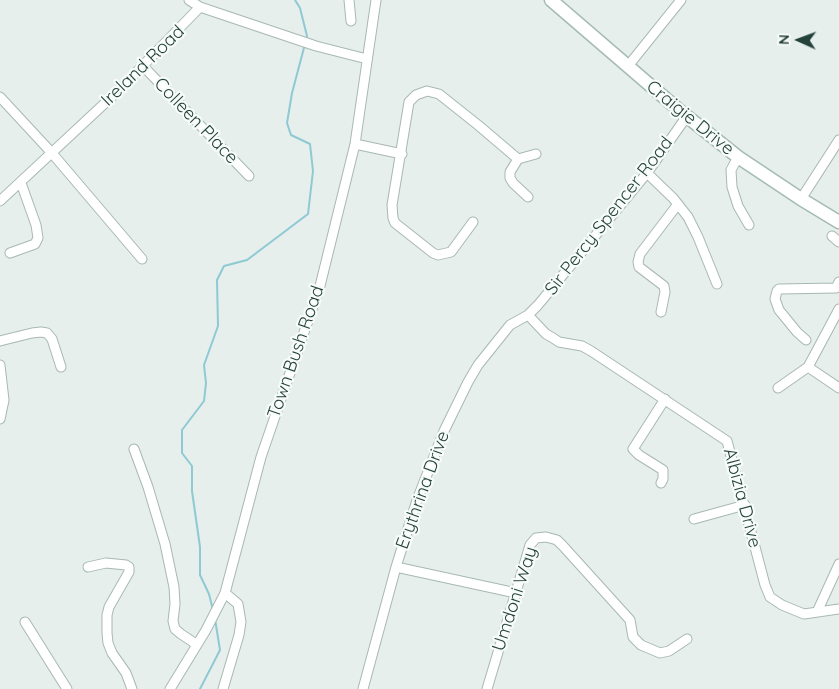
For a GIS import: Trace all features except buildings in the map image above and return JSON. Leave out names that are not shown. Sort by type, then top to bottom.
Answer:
[{"type":"street","points":[[190,0],[200,7],[316,46],[367,59]]},
{"type":"street","points":[[348,0],[351,21]]},
{"type":"street","name":"Town Bush Road","points":[[170,689],[206,630],[225,593],[261,456],[320,286],[355,144],[376,0]]},
{"type":"street","name":"Craigie Drive","points":[[551,0],[628,66],[683,117],[738,157],[839,222]]},
{"type":"street","points":[[628,66],[681,0]]},
{"type":"street","name":"Ireland Road","points":[[0,201],[142,66],[200,7]]},
{"type":"street","name":"Colleen Place","points":[[142,66],[249,176]]},
{"type":"street","points":[[473,222],[451,252],[438,255],[395,222],[392,205],[402,154],[409,102],[427,91],[439,94],[478,124],[518,159]]},
{"type":"street","points":[[0,97],[52,152],[142,259]]},
{"type":"street","name":"Sir Percy Spencer Road","points":[[528,315],[647,173],[683,117]]},
{"type":"street","points":[[801,199],[839,140]]},
{"type":"street","points":[[355,144],[402,154]]},
{"type":"street","points":[[528,196],[510,178],[510,172],[518,159],[536,154]]},
{"type":"street","points":[[738,157],[731,170],[732,188],[735,199],[749,226]]},
{"type":"street","points":[[647,173],[678,204],[694,227],[717,284]]},
{"type":"street","points":[[10,253],[35,244],[38,238],[36,225],[21,183]]},
{"type":"street","points":[[662,312],[664,286],[639,267],[638,262],[640,254],[678,204]]},
{"type":"street","points":[[806,340],[797,332],[780,310],[775,299],[776,291],[779,289],[838,287]]},
{"type":"street","points":[[778,388],[808,367],[839,309]]},
{"type":"street","name":"Albizia Drive","points":[[528,315],[559,342],[586,348],[727,441],[765,585],[770,597],[782,605],[804,614],[839,609]]},
{"type":"street","name":"Erythrina Drive","points":[[362,689],[417,500],[444,431],[478,365],[510,325],[528,315]]},
{"type":"street","points":[[0,341],[32,333],[47,333],[52,339],[61,367]]},
{"type":"street","points":[[0,364],[4,400],[0,419]]},
{"type":"street","points":[[808,367],[839,388]]},
{"type":"street","points":[[660,483],[663,479],[664,470],[639,455],[633,449],[665,399]]},
{"type":"street","points":[[134,449],[148,487],[165,544],[174,587],[173,621],[175,628],[196,644]]},
{"type":"street","points":[[694,519],[745,505]]},
{"type":"street","name":"Umdoni Way","points":[[487,689],[533,540],[540,537],[556,540],[563,546],[632,622],[633,637],[641,645],[660,653],[669,651],[687,639]]},
{"type":"street","points":[[88,567],[106,563],[129,567],[129,572],[109,608],[107,633],[112,653],[126,673],[132,689]]},
{"type":"street","points":[[817,612],[839,564]]},
{"type":"street","points":[[396,567],[516,593]]},
{"type":"street","points":[[223,689],[241,622],[238,604],[225,593]]},
{"type":"street","points":[[24,622],[67,689]]},
{"type":"waterway","points":[[295,0],[300,8],[307,36],[306,40]]},
{"type":"waterway","points":[[213,610],[209,594],[200,575],[200,547],[192,491],[192,466],[182,453],[182,430],[204,401],[206,383],[204,365],[218,326],[217,280],[224,266],[247,260],[308,214],[313,171],[310,144],[291,135],[287,123],[292,93],[305,44]]},
{"type":"waterway","points":[[200,689],[220,650],[215,619]]}]
